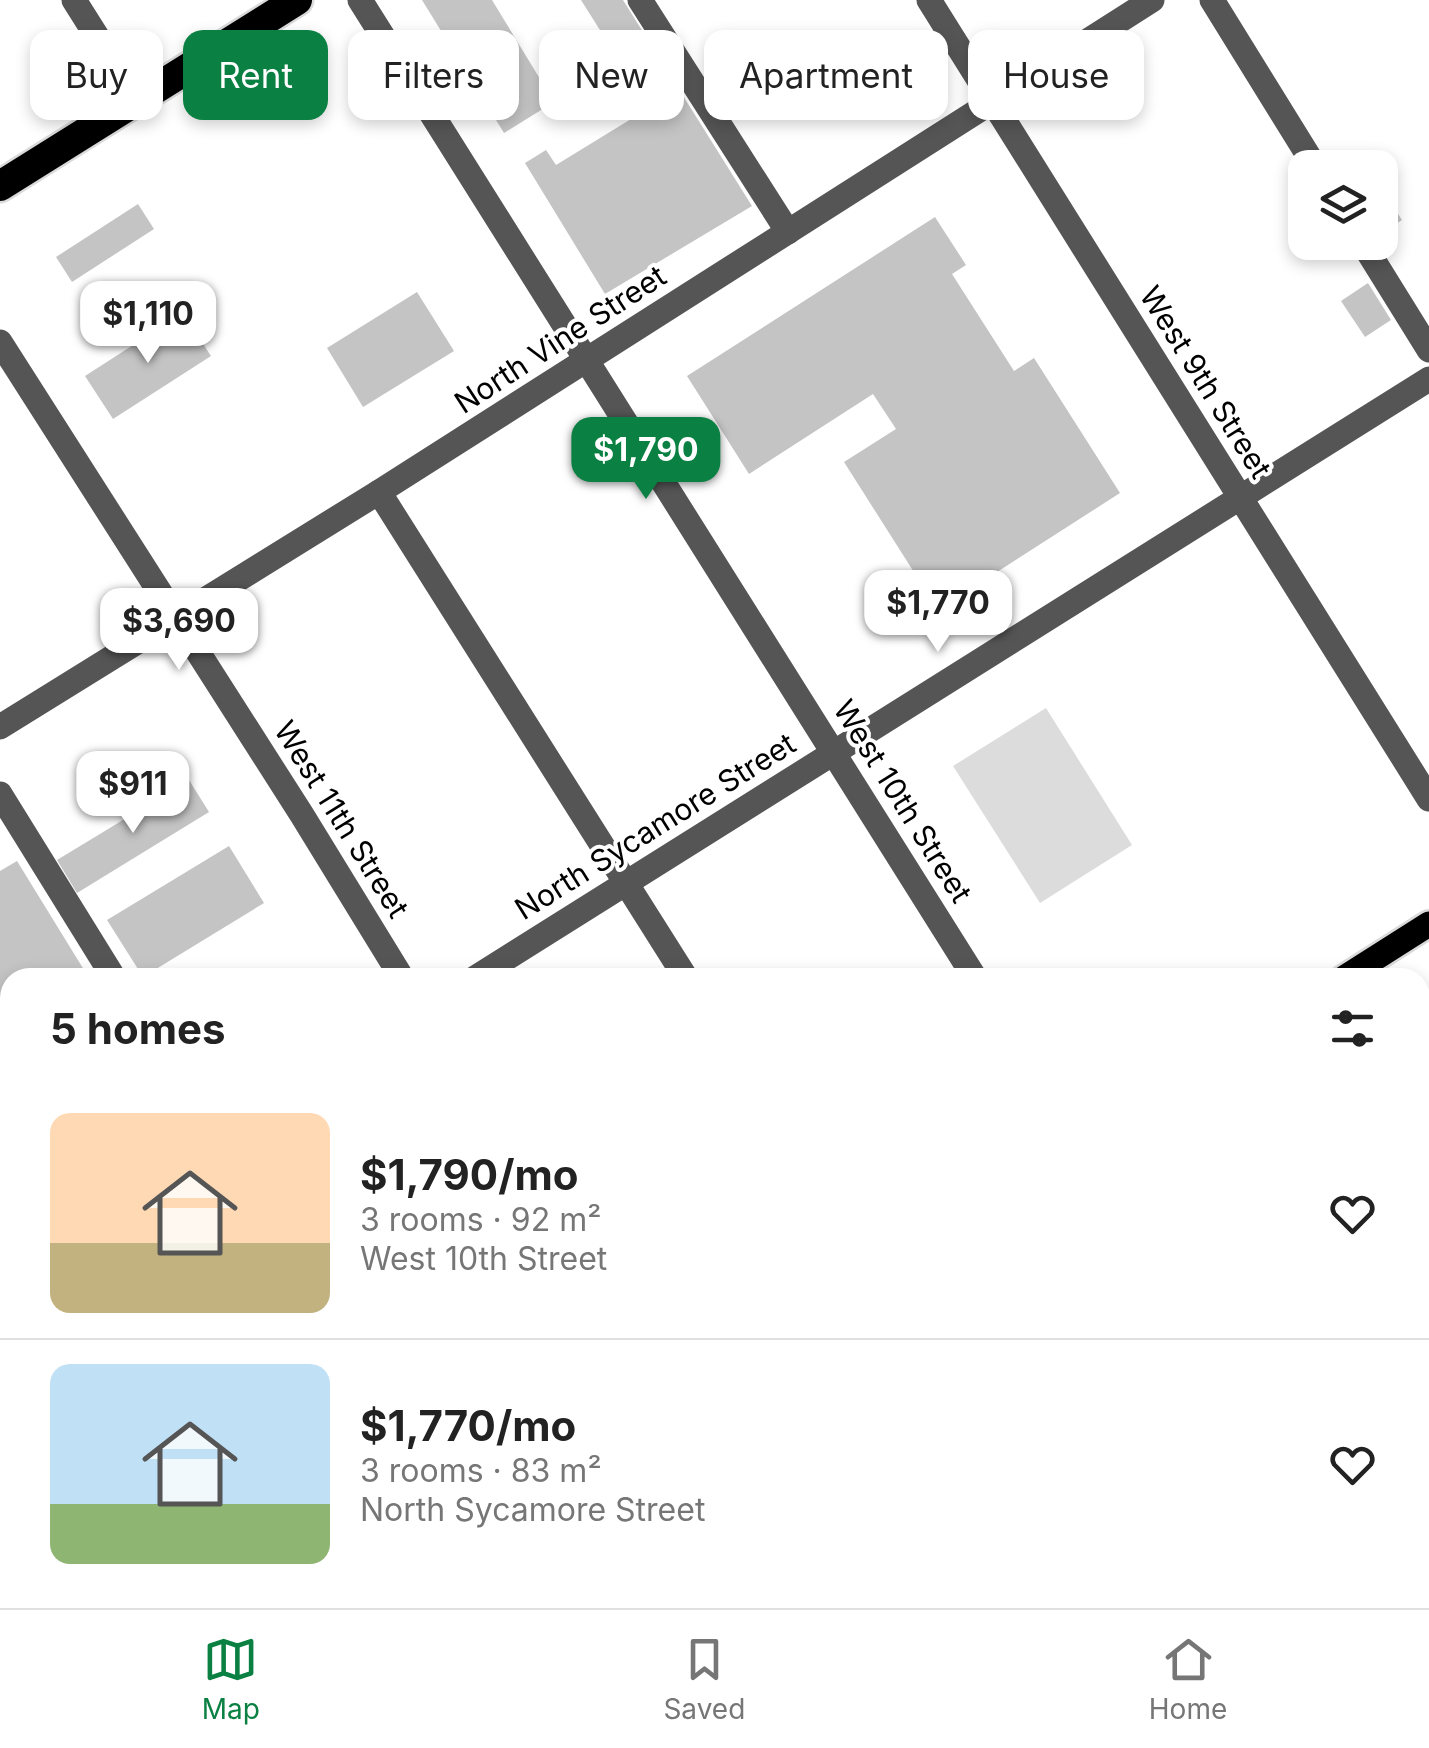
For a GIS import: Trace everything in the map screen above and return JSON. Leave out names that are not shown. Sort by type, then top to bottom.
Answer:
[{"type":"highway","points":[[163,84],[297,0]]},
{"type":"highway","points":[[0,186],[106,120]]},
{"type":"main road","points":[[1360,968],[1429,924]]},
{"type":"street","points":[[74,0],[93,30]]},
{"type":"street","name":"West 10th Street","points":[[360,0],[969,968]]},
{"type":"street","points":[[640,0],[788,232]]},
{"type":"street","name":"West 9th Street","points":[[929,0],[968,63]]},
{"type":"street","name":"North Vine Street","points":[[1105,30],[1152,0]]},
{"type":"street","points":[[1212,0],[1305,150]]},
{"type":"street","name":"North Vine Street","points":[[0,727],[379,492],[968,117]]},
{"type":"street","name":"West 9th Street","points":[[1003,120],[1429,799]]},
{"type":"street","points":[[1373,260],[1429,350]]},
{"type":"street","name":"West 11th Street","points":[[0,342],[396,968]]},
{"type":"street","name":"North Sycamore Street","points":[[491,968],[1429,379]]},
{"type":"street","points":[[379,492],[680,968]]},
{"type":"street","points":[[0,794],[108,968]]},
{"type":"shaded area","points":[[1046,708],[1132,845],[1040,903],[953,766]]},
{"type":"building","points":[[422,0],[492,0],[510,30],[440,30]]},
{"type":"building","points":[[581,0],[623,0],[642,30],[600,30]]},
{"type":"building","points":[[519,44],[539,77],[539,111],[504,133],[496,120],[519,120]]},
{"type":"building","points":[[684,97],[752,206],[605,294],[525,163],[546,150],[556,165],[629,120],[684,120]]},
{"type":"building","points":[[138,204],[154,229],[72,282],[56,257]]},
{"type":"building","points":[[935,217],[966,265],[952,274],[1014,371],[1034,358],[1120,493],[938,610],[844,462],[896,429],[873,394],[749,474],[687,376]]},
{"type":"building","points":[[1368,283],[1391,320],[1365,337],[1341,301]]},
{"type":"building","points":[[417,292],[454,351],[363,407],[327,348]]},
{"type":"building","points":[[183,313],[211,356],[113,419],[85,376]]},
{"type":"building","points":[[189,780],[209,812],[77,893],[57,860]]},
{"type":"building","points":[[229,846],[264,903],[158,968],[137,968],[107,920]]},
{"type":"building","points":[[17,861],[83,968],[0,968],[0,871]]}]
